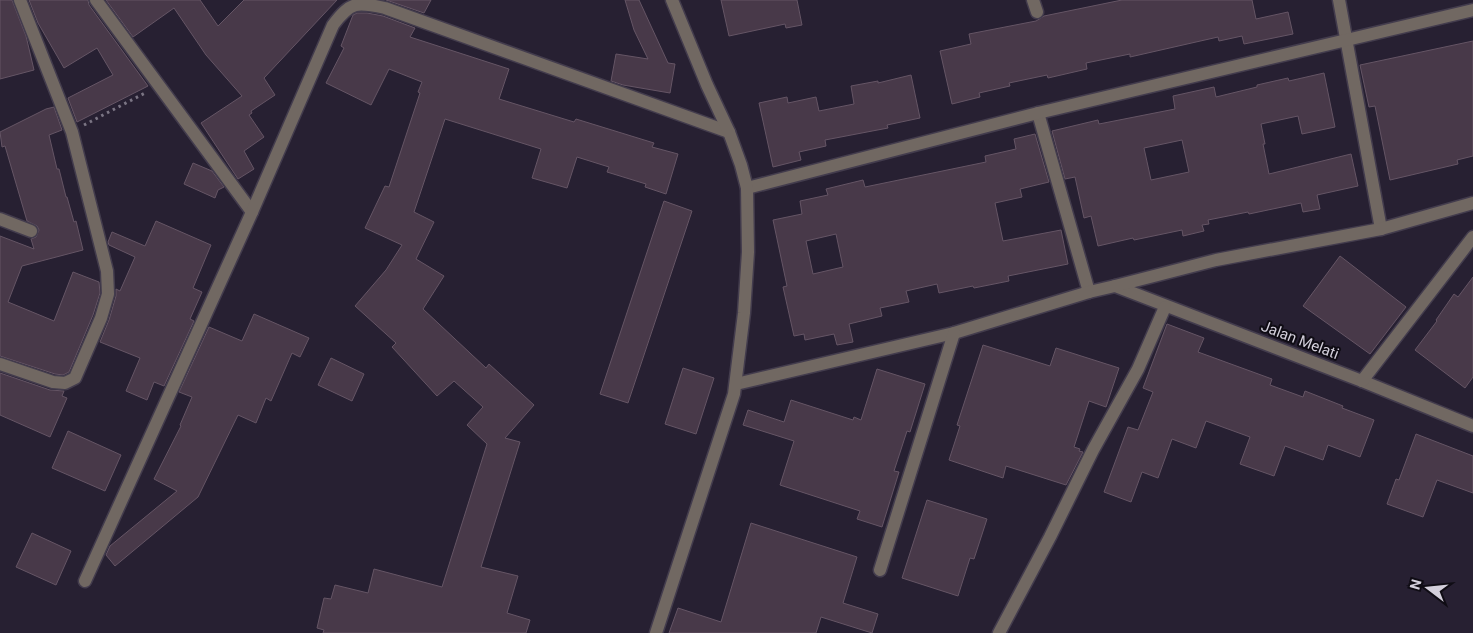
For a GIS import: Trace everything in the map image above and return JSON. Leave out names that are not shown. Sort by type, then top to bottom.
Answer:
[{"type":"street","points":[[0,364],[53,382],[65,383],[75,378],[101,318],[108,294],[107,271],[72,132],[20,0]]},
{"type":"street","points":[[96,0],[252,212]]},
{"type":"street","points":[[656,633],[691,530],[736,384],[748,252],[747,188],[742,165],[730,132],[707,85],[672,0]]},
{"type":"street","points":[[1339,0],[1348,39],[1381,229]]},
{"type":"street","points":[[85,580],[252,212],[333,25],[342,13],[355,4],[386,8],[730,132]]},
{"type":"street","points":[[747,188],[1038,113],[1473,10]]},
{"type":"street","points":[[1038,113],[1089,292]]},
{"type":"street","points":[[736,384],[954,333],[1089,292],[1216,260],[1381,229],[1473,203]]},
{"type":"street","points":[[0,219],[31,231]]},
{"type":"street","points":[[1362,381],[1473,237]]},
{"type":"street","name":"Jalan Melati","points":[[1115,286],[1473,426]]},
{"type":"street","points":[[999,633],[1138,369],[1165,307]]},
{"type":"street","points":[[880,570],[954,333]]},
{"type":"path","points":[[72,132],[159,85]]},
{"type":"building","points":[[0,0],[12,0],[26,36],[34,70],[0,79]]},
{"type":"building","points":[[29,0],[88,0],[89,5],[148,86],[77,122],[68,98],[113,75],[97,48],[64,68],[38,23]]},
{"type":"building","points":[[106,0],[200,0],[218,26],[244,0],[337,0],[264,78],[275,95],[251,111],[252,113],[249,115],[264,137],[244,151],[254,169],[238,179],[201,123],[242,96],[206,55],[174,8],[133,37]]},
{"type":"building","points":[[386,0],[431,0],[424,13]]},
{"type":"building","points":[[625,0],[639,0],[668,63],[675,64],[670,93],[623,85],[611,81],[616,54],[648,59],[634,30]]},
{"type":"building","points":[[721,0],[797,0],[802,25],[786,28],[785,24],[729,36]]},
{"type":"building","points":[[1122,0],[1252,0],[1256,19],[1288,12],[1293,34],[1244,44],[1242,36],[1219,41],[1218,37],[1130,57],[1130,54],[1086,63],[1087,69],[1048,78],[1047,75],[1009,83],[1010,86],[979,93],[980,97],[952,104],[940,51],[971,44],[969,34],[1036,21],[1044,16]]},
{"type":"building","points":[[357,13],[383,16],[415,28],[410,37],[509,69],[499,99],[574,122],[576,119],[654,143],[652,147],[678,154],[666,194],[645,187],[646,184],[607,172],[609,167],[577,157],[567,188],[532,178],[541,149],[445,119],[414,212],[434,222],[416,259],[444,276],[423,309],[486,368],[489,364],[534,405],[505,438],[520,442],[481,567],[518,576],[507,613],[530,620],[526,633],[323,633],[324,630],[317,628],[324,598],[331,599],[335,585],[368,593],[374,569],[442,587],[487,444],[467,425],[483,407],[454,381],[437,396],[392,347],[396,343],[355,306],[386,270],[402,245],[365,228],[385,186],[389,187],[422,82],[389,69],[371,105],[326,83],[344,48],[341,46],[353,15]]},
{"type":"building","points":[[1473,41],[1473,156],[1457,160],[1458,164],[1390,180],[1375,106],[1369,107],[1360,65]]},
{"type":"building","points":[[1324,73],[1335,127],[1302,134],[1298,116],[1261,124],[1269,174],[1351,154],[1358,186],[1317,195],[1320,209],[1303,212],[1301,203],[1208,220],[1209,224],[1202,225],[1204,231],[1183,236],[1182,230],[1098,246],[1091,216],[1084,218],[1075,177],[1065,179],[1052,131],[1098,120],[1099,124],[1175,109],[1173,96],[1214,87],[1216,97],[1288,78],[1289,81]],"holes":[[[1182,140],[1189,172],[1151,180],[1144,148]]]},
{"type":"building","points":[[911,75],[920,118],[887,125],[888,128],[825,140],[826,146],[799,152],[801,160],[773,167],[759,103],[787,97],[788,103],[816,97],[819,111],[854,104],[851,86],[878,81],[878,83]]},
{"type":"building","points":[[54,107],[62,130],[49,135],[57,169],[59,169],[74,222],[76,221],[83,250],[22,266],[8,302],[54,321],[73,272],[99,282],[100,293],[93,315],[69,372],[63,375],[0,356],[0,236],[34,249],[31,239],[36,237],[39,230],[37,226],[27,221],[5,146],[2,147],[0,132],[46,109]]},
{"type":"building","points":[[1035,134],[1049,182],[1020,189],[1022,197],[995,203],[1003,241],[1061,230],[1068,264],[1008,276],[1009,281],[974,288],[973,286],[939,293],[937,284],[906,291],[909,302],[880,308],[882,316],[849,324],[853,342],[837,345],[834,334],[805,340],[804,334],[794,336],[783,287],[787,286],[773,220],[802,214],[800,201],[828,195],[826,189],[863,180],[865,187],[986,162],[985,156],[1016,149],[1014,139]],"holes":[[[836,234],[843,267],[813,274],[806,241]]]},
{"type":"building","points":[[193,163],[212,171],[224,187],[218,190],[215,198],[184,184]]},
{"type":"building","points":[[664,201],[692,211],[628,403],[600,394]]},
{"type":"building","points":[[156,221],[211,245],[193,288],[202,292],[190,319],[194,321],[164,386],[154,382],[147,400],[126,391],[140,358],[100,342],[109,320],[116,296],[116,289],[120,291],[135,257],[109,245],[108,242],[112,232],[145,246]]},
{"type":"building","points":[[1340,256],[1406,307],[1370,354],[1303,306]]},
{"type":"building","points":[[1473,277],[1473,377],[1465,388],[1415,350],[1454,294],[1458,297]]},
{"type":"building","points":[[254,314],[309,338],[300,357],[292,353],[271,401],[266,398],[256,423],[238,415],[198,497],[115,566],[106,555],[110,546],[177,491],[154,479],[181,426],[192,397],[179,392],[209,327],[242,341]]},
{"type":"building","points":[[1167,324],[1204,338],[1198,352],[1272,379],[1270,385],[1303,397],[1305,391],[1374,420],[1360,457],[1328,445],[1323,460],[1285,446],[1274,476],[1240,464],[1250,437],[1206,421],[1196,448],[1172,439],[1158,478],[1142,472],[1131,502],[1104,492],[1128,427],[1138,430],[1153,392],[1143,388]]},
{"type":"building","points":[[983,345],[1050,366],[1056,348],[1119,368],[1106,407],[1089,401],[1074,447],[1083,452],[1066,485],[1006,466],[1003,478],[949,460],[960,426],[957,425]]},
{"type":"building","points":[[331,358],[364,374],[352,401],[318,385]]},
{"type":"building","points":[[683,368],[714,378],[696,434],[665,424]]},
{"type":"building","points":[[877,369],[925,384],[910,432],[907,431],[894,471],[899,472],[882,527],[857,519],[860,511],[780,485],[794,441],[743,425],[748,410],[784,422],[791,400],[853,420],[854,417],[861,420]]},
{"type":"building","points":[[0,373],[50,390],[64,391],[62,396],[67,398],[50,437],[0,415]]},
{"type":"building","points":[[68,431],[121,455],[105,491],[52,468]]},
{"type":"building","points":[[1416,434],[1473,456],[1473,493],[1437,480],[1423,517],[1387,504],[1396,479],[1399,480]]},
{"type":"building","points":[[927,500],[987,519],[974,559],[970,558],[958,596],[902,578]]},
{"type":"building","points":[[751,523],[857,557],[843,603],[878,614],[872,633],[821,617],[816,633],[669,633],[678,608],[721,622]]},
{"type":"building","points":[[32,533],[71,551],[56,585],[16,567]]}]
